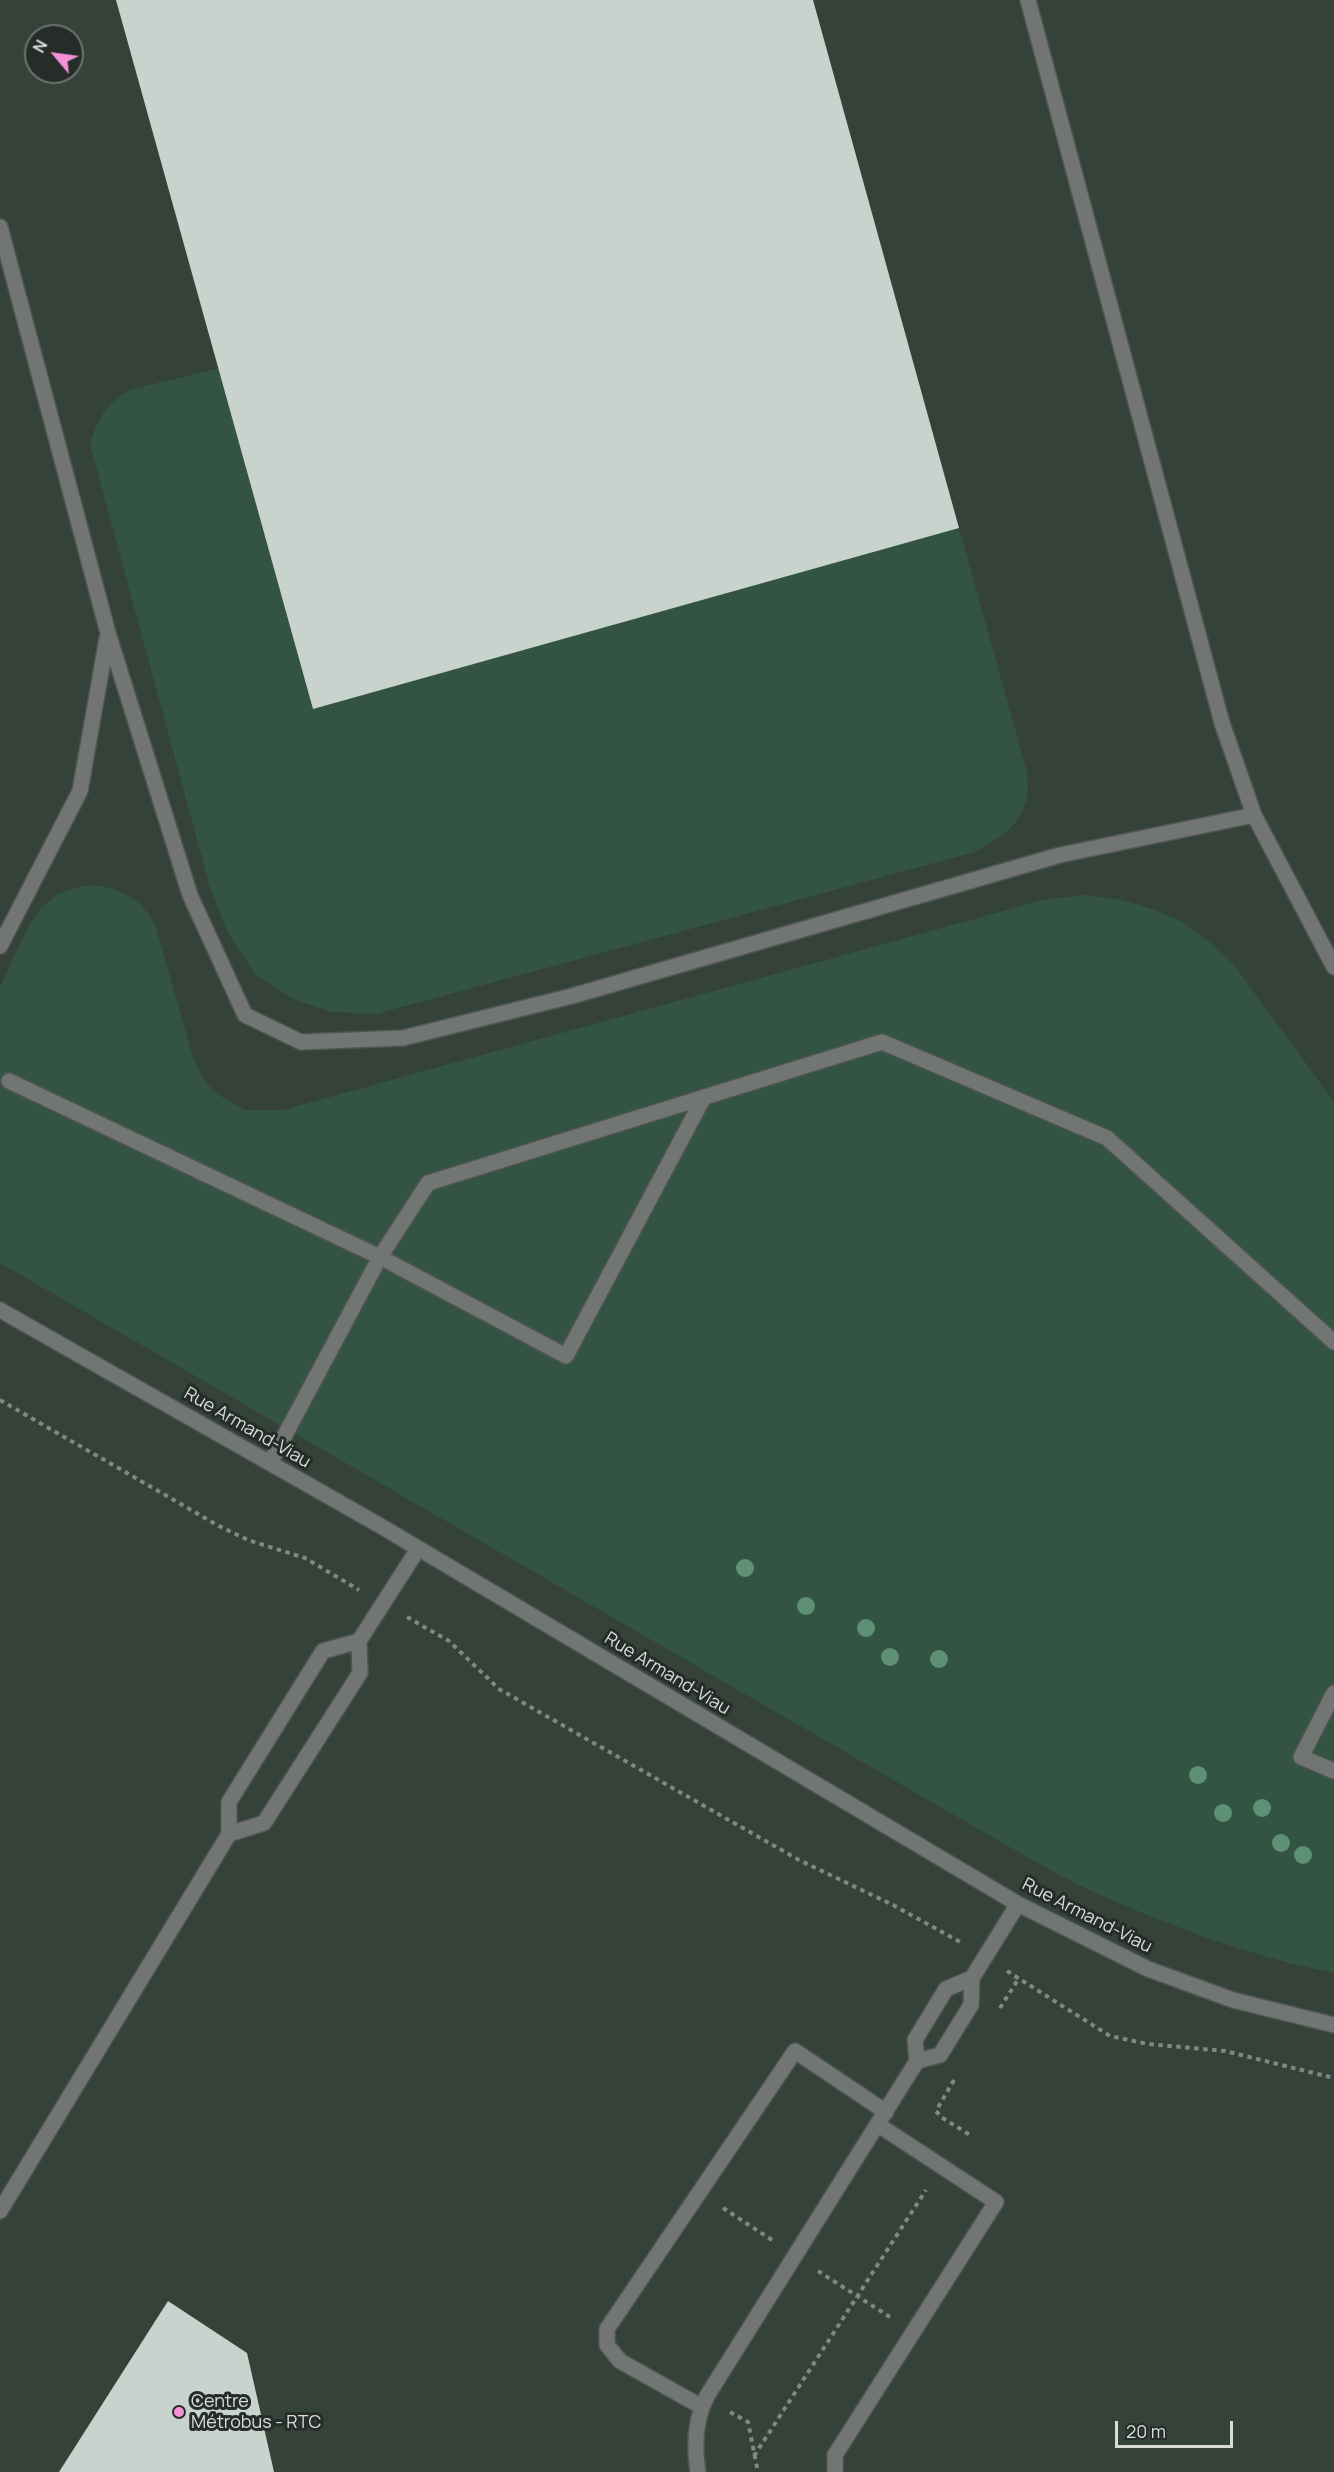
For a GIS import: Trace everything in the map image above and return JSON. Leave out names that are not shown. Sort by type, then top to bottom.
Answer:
[{"type":"street","points":[[1028,0],[1222,723],[1254,815],[1334,968]]},
{"type":"street","points":[[0,226],[108,633],[190,895],[245,1015],[301,1042],[403,1038],[572,996],[1060,855],[1254,815]]},
{"type":"street","points":[[0,946],[80,791],[108,633]]},
{"type":"street","points":[[270,1463],[380,1257],[428,1183],[882,1042],[1107,1138],[1334,1342]]},
{"type":"street","points":[[9,1081],[380,1257],[566,1356],[704,1097]]},
{"type":"street","name":"Rue Armand-Viau","points":[[0,1310],[418,1549],[1018,1904],[1148,1969],[1233,2000],[1334,2025]]},
{"type":"street","points":[[229,1834],[264,1823],[360,1673],[359,1641],[418,1549]]},
{"type":"street","points":[[0,2211],[229,1834],[229,1802],[323,1651],[359,1641]]},
{"type":"street","points":[[1334,1693],[1301,1757],[1334,1771]]},
{"type":"street","points":[[917,2061],[940,2055],[971,2005],[972,1978],[1018,1904]]},
{"type":"street","points":[[698,2472],[695,2449],[702,2407],[917,2061],[915,2040],[946,1989],[972,1978]]},
{"type":"street","points":[[702,2407],[620,2361],[607,2345],[607,2329],[795,2051],[881,2118],[996,2202],[835,2455],[835,2472]]},
{"type":"path","points":[[0,1400],[219,1526],[248,1540],[304,1558],[321,1568]]},
{"type":"path","points":[[444,1638],[499,1689],[707,1810],[799,1860],[935,1927],[1110,2036],[1148,2044],[1225,2051],[1334,2078]]},
{"type":"path","points":[[754,2456],[926,2190]]},
{"type":"path","points":[[737,2217],[752,2227]]},
{"type":"path","points":[[846,2289],[868,2303]]},
{"type":"path","points":[[730,2411],[748,2422],[758,2472]]},
{"type":"shaded area","points":[[0,0],[1334,0],[1334,2472],[0,2472]]},
{"type":"green space","points":[[219,368],[959,528],[1027,772],[1027,794],[1023,810],[1006,832],[975,852],[376,1014],[333,1012],[295,1000],[256,975],[228,933],[211,891],[90,444],[104,412],[129,390]]},
{"type":"green space","points":[[93,885],[122,892],[136,901],[149,915],[155,924],[194,1061],[206,1083],[217,1094],[245,1110],[283,1110],[1043,900],[1084,895],[1122,900],[1181,921],[1211,943],[1234,965],[1334,1102],[1334,1973],[1274,1959],[1213,1940],[1066,1879],[0,1263],[0,987],[29,925],[41,908],[59,893]]},
{"type":"building","points":[[116,0],[813,0],[959,528],[313,709]]},
{"type":"building","name":"Centre Métrobus - RTC","points":[[168,2301],[247,2353],[274,2472],[59,2472]]},
{"type":"place","name":"Centre Métrobus - RTC","points":[[179,2412]]}]
